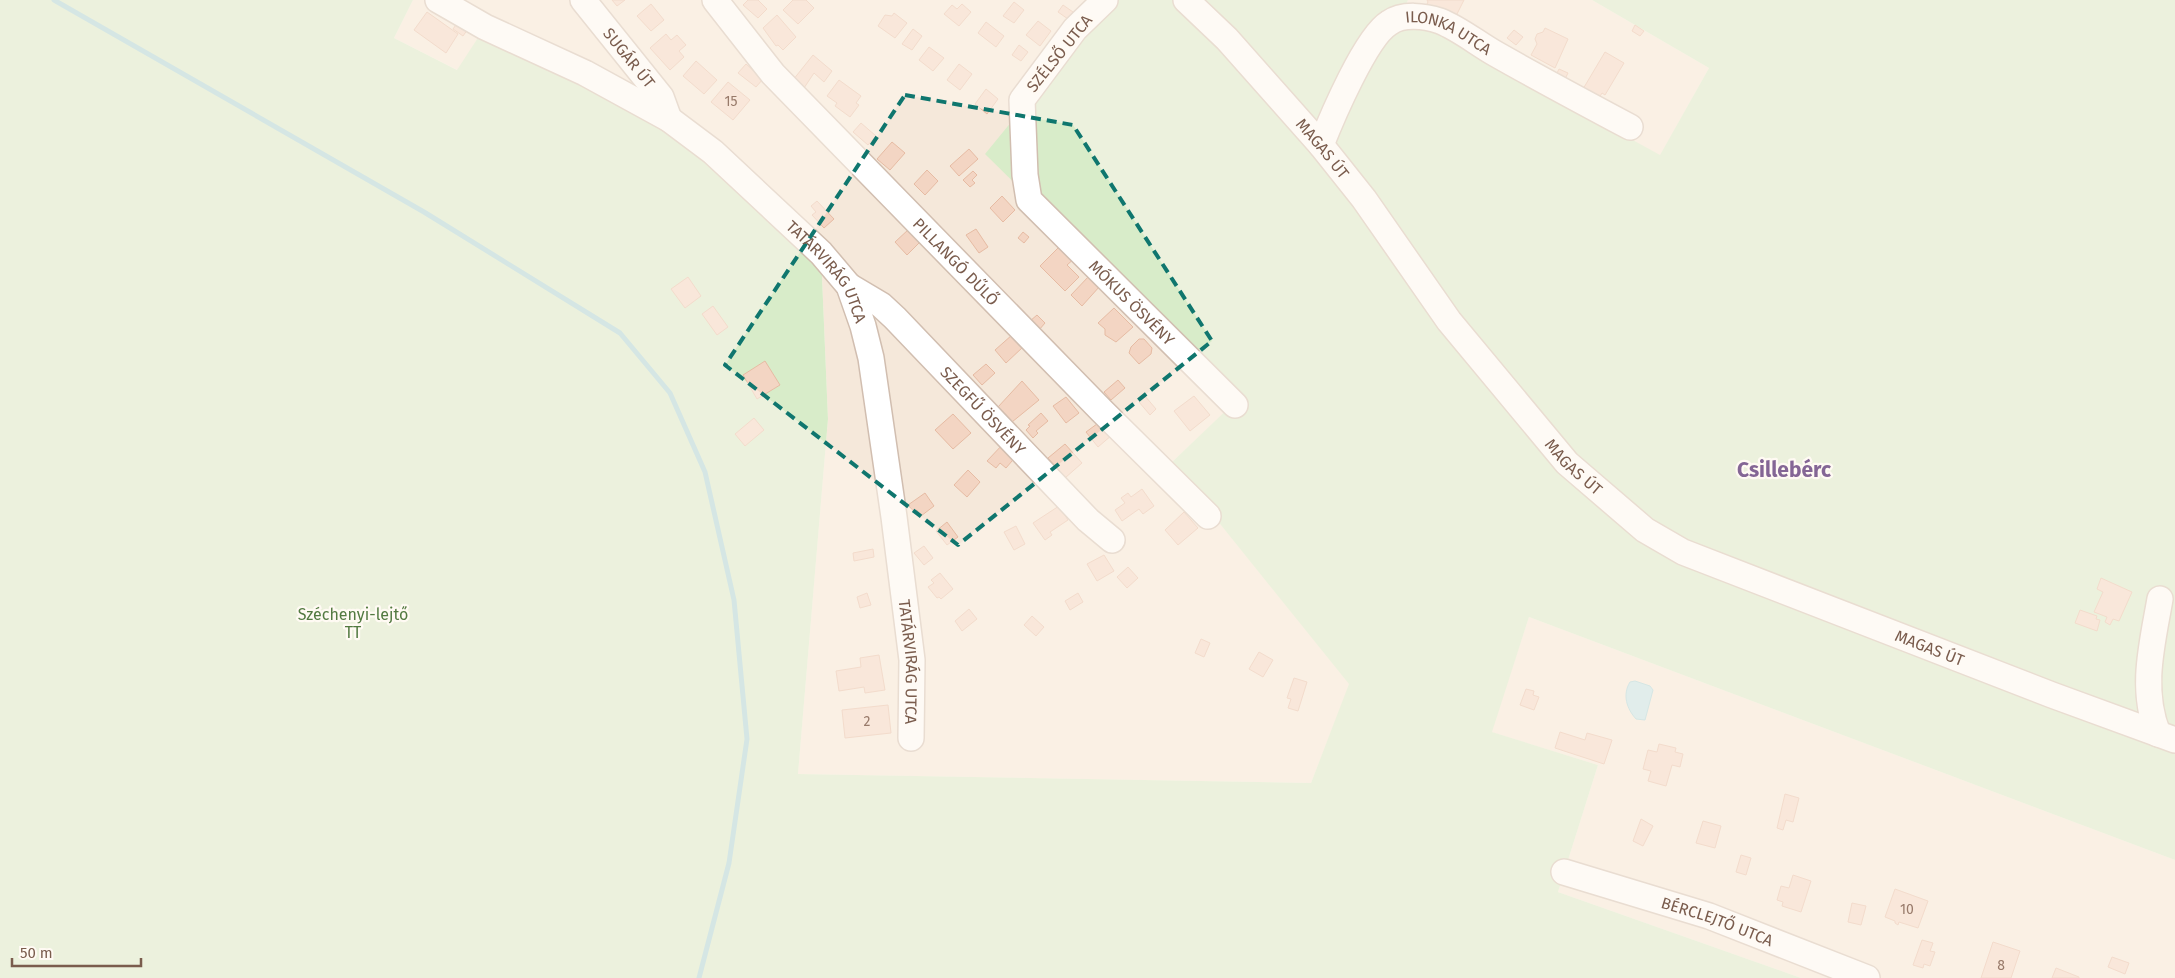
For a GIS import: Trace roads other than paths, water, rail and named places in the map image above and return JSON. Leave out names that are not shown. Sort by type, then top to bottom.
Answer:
[{"type":"street","name":"TATÁRVIRÁG UTCA","points":[[438,0],[485,28],[585,73],[669,119],[713,152],[821,253],[849,286],[871,358],[894,517],[912,660],[911,738]]},
{"type":"street","name":"SUGÁR ÚT","points":[[583,0],[661,97],[669,119]]},
{"type":"street","name":"PILLANGÓ DŰLŐ","points":[[715,0],[773,74],[1102,411],[1208,516]]},
{"type":"street","name":"SZÉLSŐ UTCA","points":[[1029,200],[1025,174],[1022,100],[1075,29],[1105,0]]},
{"type":"street","name":"MAGAS ÚT","points":[[1186,0],[1227,39],[1321,145],[1364,199],[1449,321],[1567,463],[1645,530],[1683,552],[2052,696],[2167,737]]},
{"type":"street","name":"ILONKA UTCA","points":[[1321,145],[1335,111],[1380,29],[1391,21],[1415,15],[1441,22],[1630,127]]},
{"type":"street","name":"MÓKUS ÖSVÉNY","points":[[1029,200],[1235,405]]},
{"type":"street","name":"SZEGFŰ ÖSVÉNY","points":[[849,286],[881,305],[895,318],[1082,513],[1112,540]]},
{"type":"street","name":"MAGAS ÚT","points":[[2160,599],[2151,651],[2148,688],[2151,716],[2167,737]]},
{"type":"street","points":[[2120,719],[2137,711],[2149,700]]},
{"type":"street","name":"BÉRCLEJTŐ UTCA","points":[[1564,872],[1709,916],[1868,978]]},
{"type":"water","points":[[1635,681],[1650,686],[1653,690],[1645,720],[1636,719],[1630,711],[1627,702],[1626,692],[1630,682]]},
{"type":"waterway","points":[[54,0],[424,212],[620,333],[670,393],[705,472],[734,600],[747,739],[729,863],[699,978]]},
{"type":"district","name":"Csillebérc","points":[[1784,470]]},
{"type":"park label","name":"Széchenyi-lejtő TT","points":[[353,623]]}]
